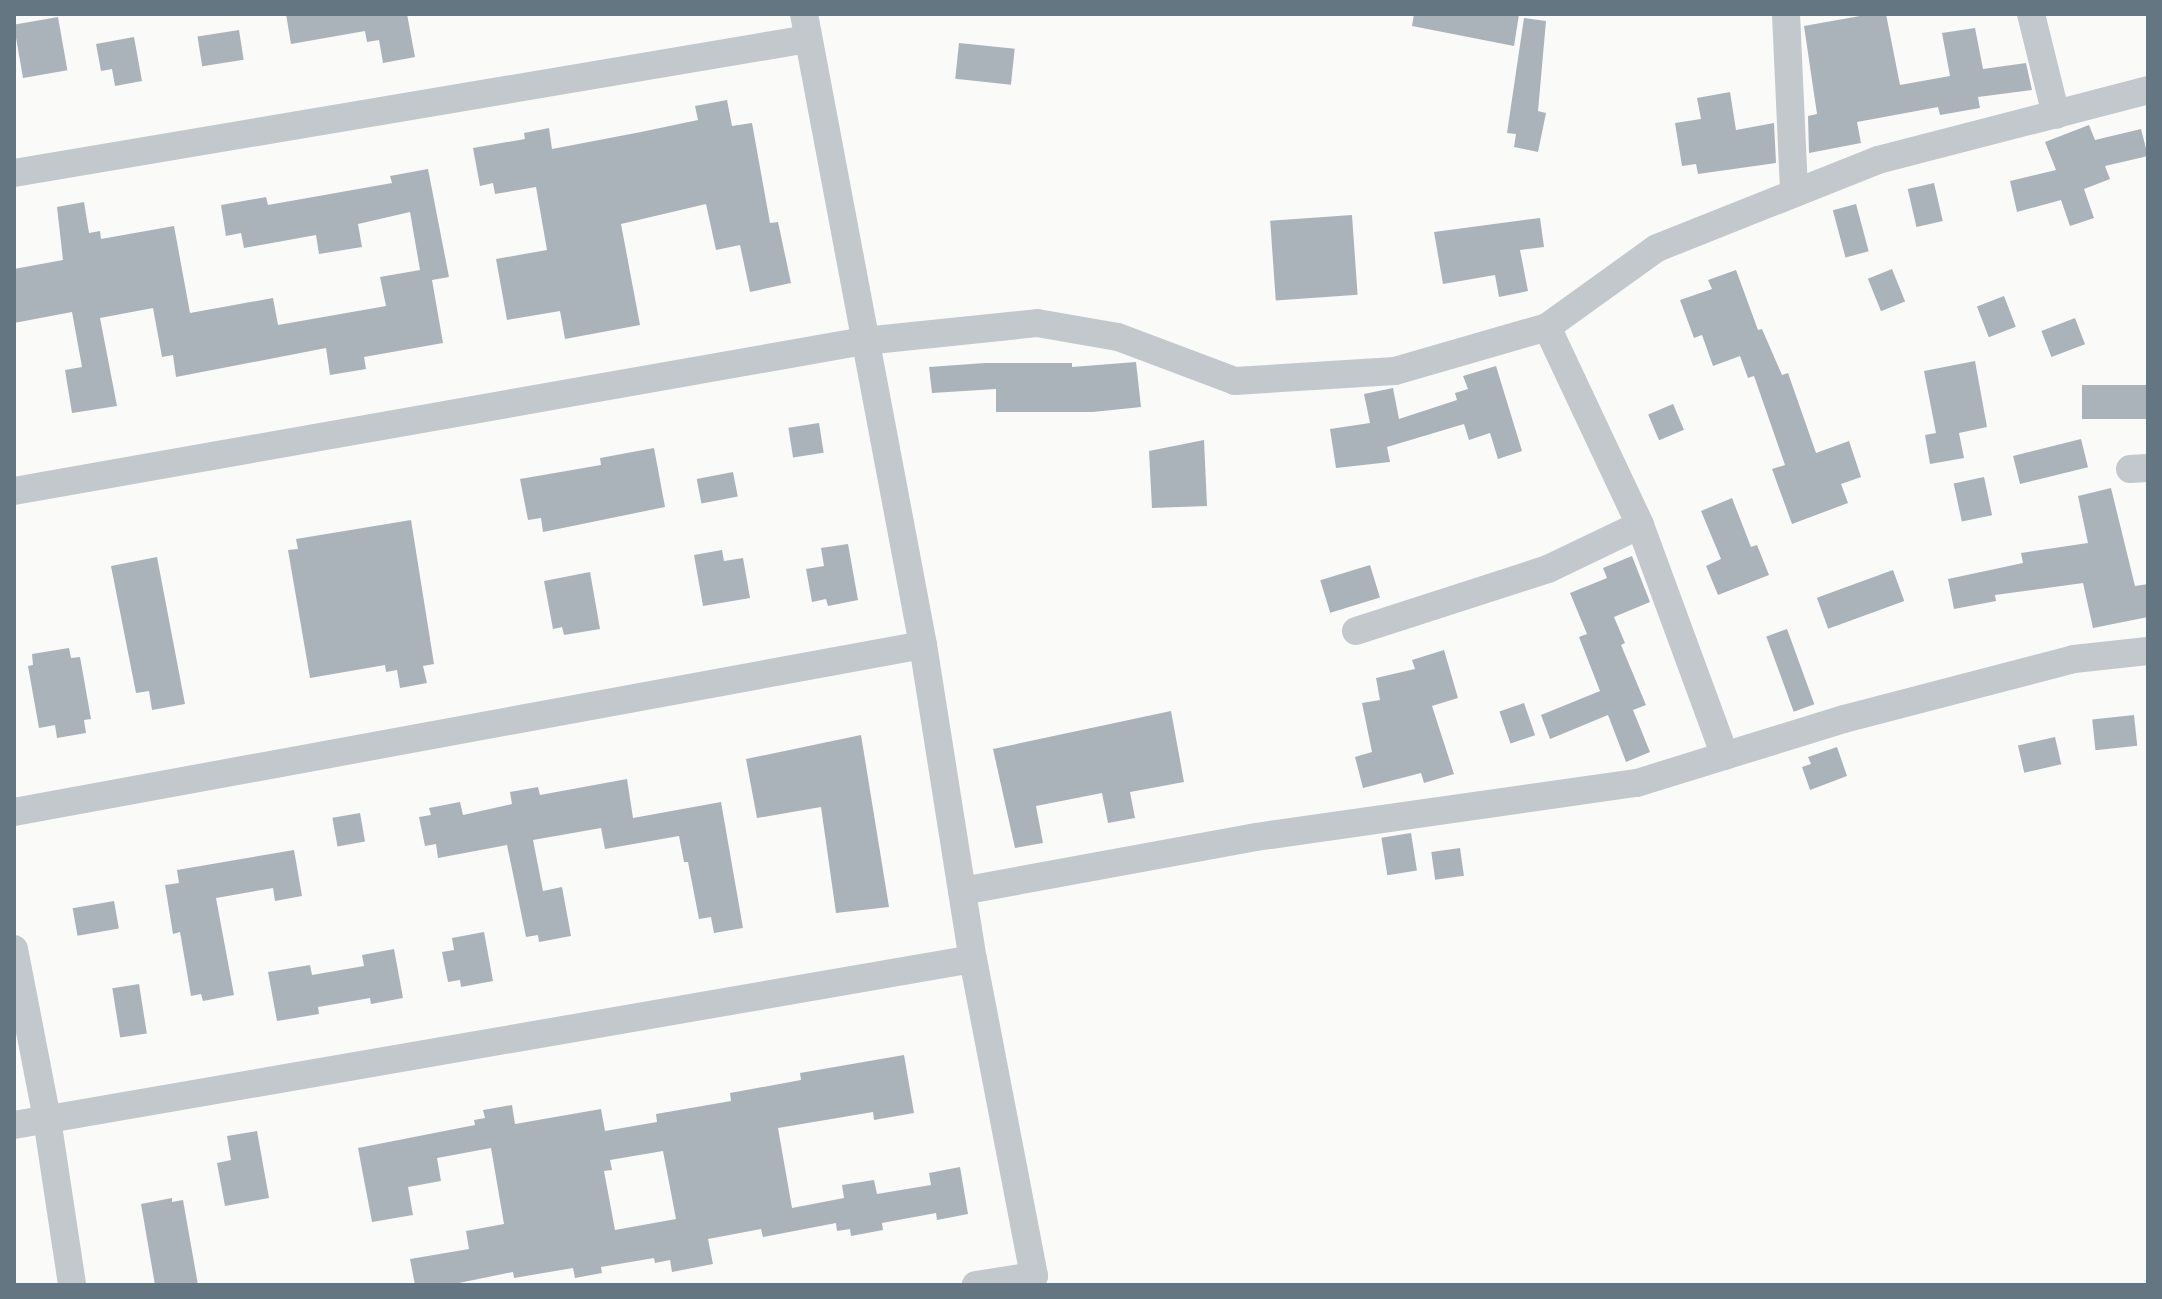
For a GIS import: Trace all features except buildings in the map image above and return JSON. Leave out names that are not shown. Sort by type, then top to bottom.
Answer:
[{"type":"street","points":[[1786,14],[1794,193]]},
{"type":"street","points":[[2031,14],[2056,115]]},
{"type":"street","points":[[14,173],[806,26],[923,645],[973,959],[1034,1276],[976,1285]]},
{"type":"street","points":[[14,491],[864,341],[1037,323],[1118,337],[1235,381],[1395,371],[1547,327],[1657,248],[1878,160],[2148,90]]},
{"type":"street","points":[[1547,327],[1640,525],[1725,756]]},
{"type":"street","points":[[1356,631],[1548,569],[1640,525]]},
{"type":"street","points":[[14,812],[923,645]]},
{"type":"street","points":[[962,891],[1256,837],[1637,783],[1844,719],[2074,659],[2148,651]]},
{"type":"street","points":[[14,949],[47,1119],[72,1285]]},
{"type":"street","points":[[14,1125],[973,959]]}]
